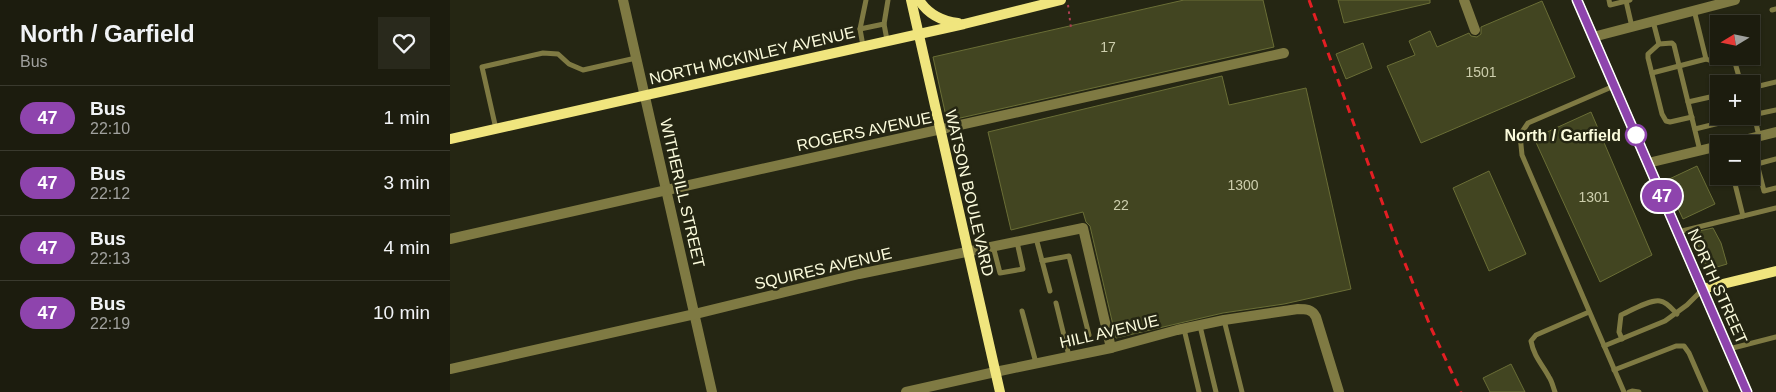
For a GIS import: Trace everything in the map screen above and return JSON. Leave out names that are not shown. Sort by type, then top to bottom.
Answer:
[{"type":"street","name":"WITHERILL STREET","points":[[623,0],[712,392]]},
{"type":"street","name":"WATSON BOULEVARD","points":[[911,0],[1000,392]]},
{"type":"street","points":[[919,0],[926,10],[936,17],[964,24]]},
{"type":"street","name":"NORTH MCKINLEY AVENUE","points":[[450,139],[964,24],[1061,0]]},
{"type":"street","points":[[1464,0],[1475,30]]},
{"type":"street","name":"NORTH STREET","points":[[1577,0],[1747,392]]},
{"type":"street","points":[[1593,37],[1694,10],[1713,3],[1735,0]]},
{"type":"street","name":"ROGERS AVENUE","points":[[450,240],[1284,53]]},
{"type":"street","points":[[1760,136],[1776,132]]},
{"type":"street","points":[[1648,163],[1710,148]]},
{"type":"street","name":"SQUIRES AVENUE","points":[[450,369],[695,314],[859,274],[1083,228],[1111,348]]},
{"type":"street","points":[[1702,289],[1776,272]]},
{"type":"street","name":"HILL AVENUE","points":[[906,392],[1111,348],[1224,320],[1298,309],[1314,312],[1339,392]]},
{"type":"lane","points":[[863,46],[860,29],[867,6],[866,0]]},
{"type":"lane","points":[[1609,0],[1610,4],[1628,1],[1632,27]]},
{"type":"lane","points":[[881,3],[888,1],[884,24],[887,40]]},
{"type":"lane","points":[[1694,10],[1706,59]]},
{"type":"lane","points":[[879,15],[886,14]]},
{"type":"lane","points":[[1653,21],[1659,44]]},
{"type":"lane","points":[[860,29],[884,24]]},
{"type":"lane","points":[[1692,118],[1666,121],[1648,54],[1659,44],[1672,43],[1679,66],[1688,102],[1692,118],[1700,150]]},
{"type":"lane","points":[[496,129],[482,67],[543,52],[558,54],[568,64],[583,70],[637,58]]},
{"type":"lane","points":[[1652,73],[1706,59],[1710,60]]},
{"type":"lane","points":[[1760,86],[1776,82]]},
{"type":"lane","points":[[1614,86],[1528,123],[1520,135],[1522,155],[1624,392]]},
{"type":"lane","points":[[1688,102],[1710,97]]},
{"type":"lane","points":[[1760,113],[1776,110]]},
{"type":"lane","points":[[1695,130],[1714,125]]},
{"type":"lane","points":[[1776,159],[1757,164],[1764,191],[1776,188]]},
{"type":"lane","points":[[1735,185],[1743,216]]},
{"type":"lane","points":[[1678,232],[1776,208]]},
{"type":"lane","points":[[1036,237],[1050,291]]},
{"type":"lane","points":[[993,246],[1000,273],[1023,268],[1017,241]]},
{"type":"lane","points":[[1042,261],[1069,256],[1089,336]]},
{"type":"lane","points":[[1604,346],[1665,322],[1677,314],[1702,289]]},
{"type":"lane","points":[[1622,339],[1619,332],[1621,315],[1651,302],[1660,301],[1677,314]]},
{"type":"lane","points":[[1056,303],[1069,357]]},
{"type":"lane","points":[[1022,311],[1036,364]]},
{"type":"lane","points":[[1555,392],[1549,377],[1541,367],[1531,342],[1536,335],[1590,312]]},
{"type":"lane","points":[[1224,320],[1242,392]]},
{"type":"lane","points":[[1200,326],[1216,392]]},
{"type":"lane","points":[[1184,329],[1199,392]]},
{"type":"lane","points":[[1729,349],[1776,337]]},
{"type":"lane","points":[[1614,370],[1676,346],[1684,346],[1706,392]]},
{"type":"lane","points":[[1629,392],[1638,392]]},
{"type":"path","points":[[1067,0],[1070,28]]},
{"type":"building","points":[[1184,0],[1263,0],[1274,47],[947,121],[933,57]]},
{"type":"building","points":[[1338,0],[1430,0],[1430,3],[1344,23]]},
{"type":"building","points":[[1542,1],[1575,77],[1421,143],[1387,66],[1415,55],[1409,41],[1430,31],[1437,47],[1469,33],[1471,36],[1477,37],[1481,34],[1481,27]]},
{"type":"building","points":[[1363,43],[1372,68],[1346,79],[1336,54]]},
{"type":"building","points":[[1222,76],[1229,105],[1306,88],[1351,289],[1284,304],[1223,313],[1116,338],[1090,226],[1086,222],[1083,212],[1011,230],[988,132]]},
{"type":"building","points":[[1591,112],[1652,255],[1600,282],[1534,138]]},
{"type":"building","points":[[1697,166],[1715,204],[1683,219],[1665,181]]},
{"type":"building","points":[[1489,171],[1526,254],[1489,271],[1453,188]]},
{"type":"building","points":[[1713,228],[1721,243],[1727,264],[1707,270],[1701,250],[1690,233]]},
{"type":"building","points":[[1511,364],[1525,392],[1490,392],[1483,378]]},
{"type":"railway","points":[[1309,0],[1398,246],[1431,328],[1461,392]]},
{"type":"bus line","name":"47","points":[[1577,0],[1747,392]]},
{"type":"place","name":"North / Garfield","points":[[1636,135]]}]
